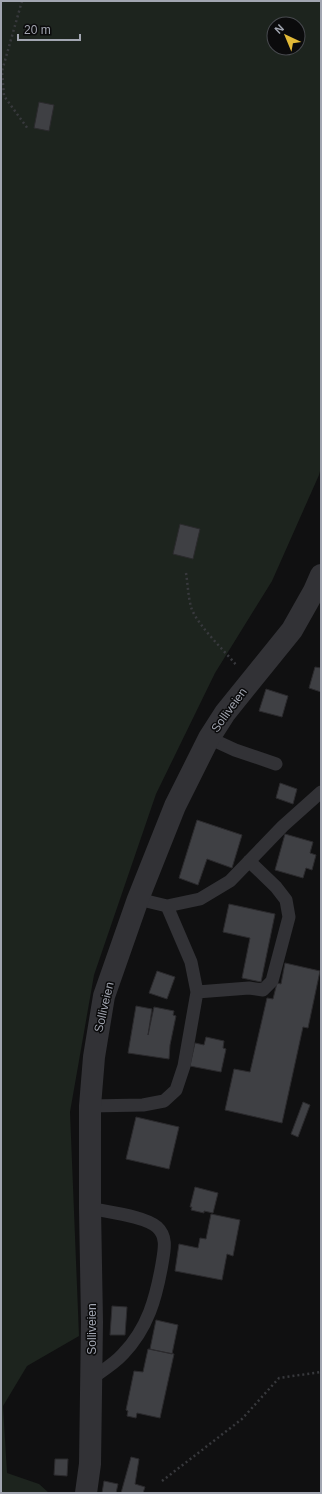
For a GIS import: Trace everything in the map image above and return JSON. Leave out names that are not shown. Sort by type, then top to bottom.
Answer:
[{"type":"street","name":"Solliveien","points":[[86,1493],[90,1464],[92,1378],[90,1106],[94,1057],[104,996],[138,899],[175,806],[209,738],[225,713],[292,630],[314,592],[321,575]]},
{"type":"lane","points":[[209,738],[235,750],[276,764]]},
{"type":"lane","points":[[138,899],[167,906],[200,898],[230,881],[283,826],[321,792]]},
{"type":"lane","points":[[197,992],[249,988],[263,990],[272,981],[289,917],[286,900],[276,887],[249,861]]},
{"type":"lane","points":[[90,1106],[143,1105],[164,1101],[176,1090],[184,1066],[197,992],[191,962],[167,906]]},
{"type":"lane","points":[[90,1208],[148,1221],[158,1227],[163,1236],[165,1247],[154,1303],[142,1329],[123,1355],[92,1378]]},
{"type":"path","points":[[22,1],[2,71],[4,96],[28,129]]},
{"type":"path","points":[[186,573],[192,609],[200,623],[250,681]]},
{"type":"path","points":[[162,1481],[242,1419],[279,1378],[321,1372]]},
{"type":"shaded area","points":[[1,1],[321,1],[321,467],[319,475],[272,581],[215,673],[156,794],[94,975],[70,1112],[79,1336],[27,1366],[3,1406],[7,1473],[39,1484],[49,1493],[1,1493]]},
{"type":"building","points":[[39,102],[54,105],[49,131],[34,128]]},
{"type":"building","points":[[180,524],[200,529],[193,559],[173,554]]},
{"type":"building","points":[[315,667],[321,668],[321,692],[309,688]]},
{"type":"building","points":[[266,689],[288,696],[282,717],[259,711]]},
{"type":"building","points":[[280,783],[297,789],[293,804],[276,798]]},
{"type":"building","points":[[197,820],[242,835],[232,868],[207,859],[198,885],[179,878]]},
{"type":"building","points":[[285,834],[313,842],[310,853],[316,855],[312,870],[306,868],[303,878],[275,870]]},
{"type":"building","points":[[229,904],[275,914],[261,982],[242,978],[250,938],[223,932]]},
{"type":"building","points":[[285,963],[320,971],[308,1028],[303,1027],[282,1123],[225,1110],[234,1069],[250,1072],[267,998],[273,999],[277,983],[281,984]]},
{"type":"building","points":[[157,971],[175,977],[167,999],[149,993]]},
{"type":"building","points":[[136,1006],[152,1009],[148,1035],[154,1007],[174,1011],[173,1015],[176,1016],[170,1045],[169,1059],[128,1053]]},
{"type":"building","points":[[206,1037],[224,1041],[223,1048],[226,1049],[221,1072],[190,1066],[195,1043],[204,1045]]},
{"type":"building","points":[[303,1102],[310,1105],[298,1137],[291,1134]]},
{"type":"building","points":[[136,1117],[179,1127],[169,1169],[126,1159]]},
{"type":"building","points":[[195,1187],[218,1193],[213,1213],[204,1211],[204,1213],[191,1210],[192,1207],[190,1207]]},
{"type":"building","points":[[211,1214],[240,1220],[233,1256],[227,1254],[222,1280],[175,1271],[179,1244],[198,1248],[200,1238],[206,1239]]},
{"type":"building","points":[[112,1306],[127,1307],[125,1335],[110,1335]]},
{"type":"building","points":[[156,1320],[178,1325],[172,1354],[150,1349]]},
{"type":"building","points":[[148,1349],[174,1354],[160,1418],[137,1413],[136,1418],[127,1416],[128,1411],[126,1410],[134,1371],[143,1372]]},
{"type":"building","points":[[131,1457],[139,1459],[135,1484],[145,1487],[143,1493],[121,1493]]},
{"type":"building","points":[[55,1459],[68,1459],[67,1476],[54,1475]]},
{"type":"building","points":[[104,1481],[118,1484],[116,1493],[102,1493]]}]
